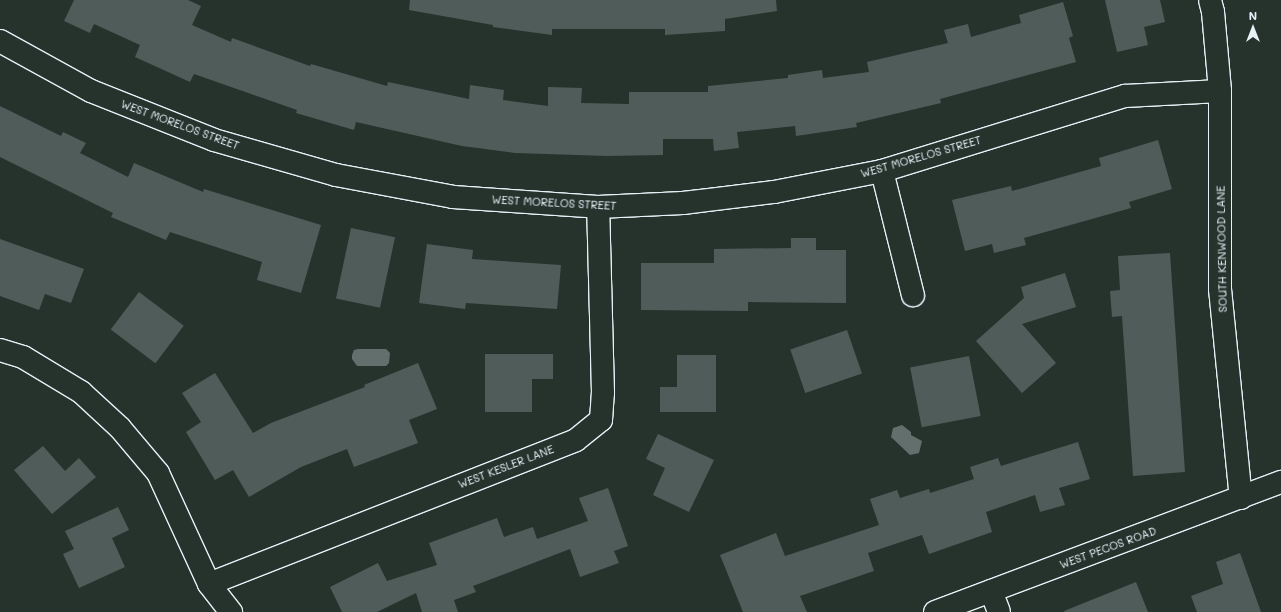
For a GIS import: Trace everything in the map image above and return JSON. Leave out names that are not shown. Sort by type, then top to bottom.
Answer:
[{"type":"street","name":"SOUTH KENWOOD LANE","points":[[1210,0],[1213,12],[1220,91],[1220,289],[1241,498]]},
{"type":"street","name":"WEST MORELOS STREET","points":[[0,41],[98,94],[214,140],[336,175],[453,197],[598,207],[683,203],[774,192],[882,171],[1125,96],[1220,91]]},
{"type":"street","points":[[882,171],[913,296]]},
{"type":"street","name":"WEST KESLER LANE","points":[[209,584],[576,440],[601,420],[604,393],[598,207]]},
{"type":"street","points":[[0,350],[23,357],[80,392],[120,428],[158,473],[209,584],[231,612]]},
{"type":"street","name":"WEST PECOS ROAD","points":[[934,612],[1281,482]]},
{"type":"street","points":[[991,591],[999,612]]},
{"type":"shaded area","points":[[386,349],[390,353],[389,363],[386,366],[357,366],[352,359],[352,355],[354,350]]},
{"type":"shaded area","points":[[902,425],[911,432],[911,435],[922,441],[919,453],[910,455],[891,437],[893,428]]},
{"type":"building","points":[[74,0],[188,0],[201,6],[192,25],[231,42],[232,38],[310,66],[311,64],[387,86],[388,82],[469,99],[470,85],[504,90],[503,100],[548,106],[548,87],[582,88],[581,103],[629,104],[629,92],[708,92],[708,86],[788,78],[788,75],[822,70],[823,78],[869,72],[867,62],[948,43],[944,30],[968,24],[971,37],[1021,23],[1019,15],[1063,2],[1073,36],[1069,38],[1076,62],[940,99],[941,103],[856,123],[857,127],[796,136],[795,126],[737,132],[739,148],[714,151],[713,139],[663,139],[663,155],[607,156],[515,153],[462,146],[356,122],[354,130],[296,113],[297,110],[194,74],[190,82],[135,57],[140,45],[94,24],[90,33],[64,21]]},
{"type":"building","points":[[410,0],[776,0],[777,11],[725,19],[725,31],[665,35],[665,29],[552,29],[552,35],[493,27],[493,25],[409,10]]},
{"type":"building","points":[[1105,0],[1160,0],[1165,22],[1144,27],[1148,45],[1117,52]]},
{"type":"building","points":[[0,106],[61,136],[63,132],[86,143],[80,153],[128,177],[134,163],[203,192],[204,189],[321,225],[301,293],[257,280],[262,262],[170,232],[166,240],[111,217],[113,213],[0,157]]},
{"type":"building","points":[[1158,140],[1172,189],[1129,202],[1131,208],[1024,238],[1026,245],[994,253],[992,244],[965,251],[952,200],[1011,186],[1012,191],[1101,166],[1099,158]]},
{"type":"building","points":[[351,228],[395,237],[380,308],[336,298]]},
{"type":"building","points":[[791,238],[816,238],[816,250],[846,250],[846,303],[748,302],[748,311],[641,310],[641,263],[714,263],[714,249],[791,248]]},
{"type":"building","points":[[0,239],[84,269],[71,303],[45,294],[39,310],[0,296]]},
{"type":"building","points":[[427,244],[473,250],[472,259],[561,265],[557,309],[466,303],[465,309],[419,303]]},
{"type":"building","points":[[1170,253],[1185,472],[1133,476],[1122,316],[1112,317],[1110,291],[1120,290],[1118,256]]},
{"type":"building","points":[[1065,273],[1076,307],[1022,324],[1056,363],[1022,393],[976,341],[1024,298],[1021,287]]},
{"type":"building","points":[[139,292],[184,326],[155,363],[111,330]]},
{"type":"building","points":[[847,330],[862,373],[805,393],[790,350]]},
{"type":"building","points":[[485,354],[553,354],[553,379],[532,379],[532,412],[485,412]]},
{"type":"building","points":[[677,355],[716,355],[716,412],[660,412],[660,387],[677,387]]},
{"type":"building","points":[[969,356],[981,416],[922,427],[910,367]]},
{"type":"building","points":[[418,363],[437,409],[409,420],[418,443],[354,467],[347,449],[301,467],[249,497],[233,470],[215,480],[186,432],[201,422],[182,393],[215,373],[253,433],[271,423],[365,387],[364,385]]},
{"type":"building","points":[[658,434],[714,460],[689,512],[653,495],[665,468],[646,459]]},
{"type":"building","points":[[1078,442],[1090,479],[1059,488],[1065,505],[1040,512],[1035,495],[986,512],[992,532],[929,554],[922,535],[868,553],[874,571],[800,596],[807,612],[743,612],[720,555],[776,533],[785,556],[879,525],[870,499],[897,490],[900,498],[929,489],[930,493],[974,479],[970,467],[998,458],[1001,466]]},
{"type":"building","points":[[43,446],[65,471],[79,458],[96,477],[52,514],[14,470]]},
{"type":"building","points":[[608,488],[628,546],[614,551],[619,563],[580,577],[570,549],[473,586],[476,592],[454,600],[458,612],[422,612],[416,593],[377,612],[342,612],[330,587],[378,563],[387,581],[437,565],[429,543],[497,518],[504,537],[533,527],[537,539],[588,521],[579,498]]},
{"type":"building","points":[[118,507],[129,530],[112,538],[125,567],[79,588],[63,554],[74,549],[65,531]]},
{"type":"building","points":[[1240,553],[1261,612],[1197,612],[1191,596],[1223,584],[1216,562]]},
{"type":"building","points":[[1136,582],[1148,612],[1064,611]]}]
